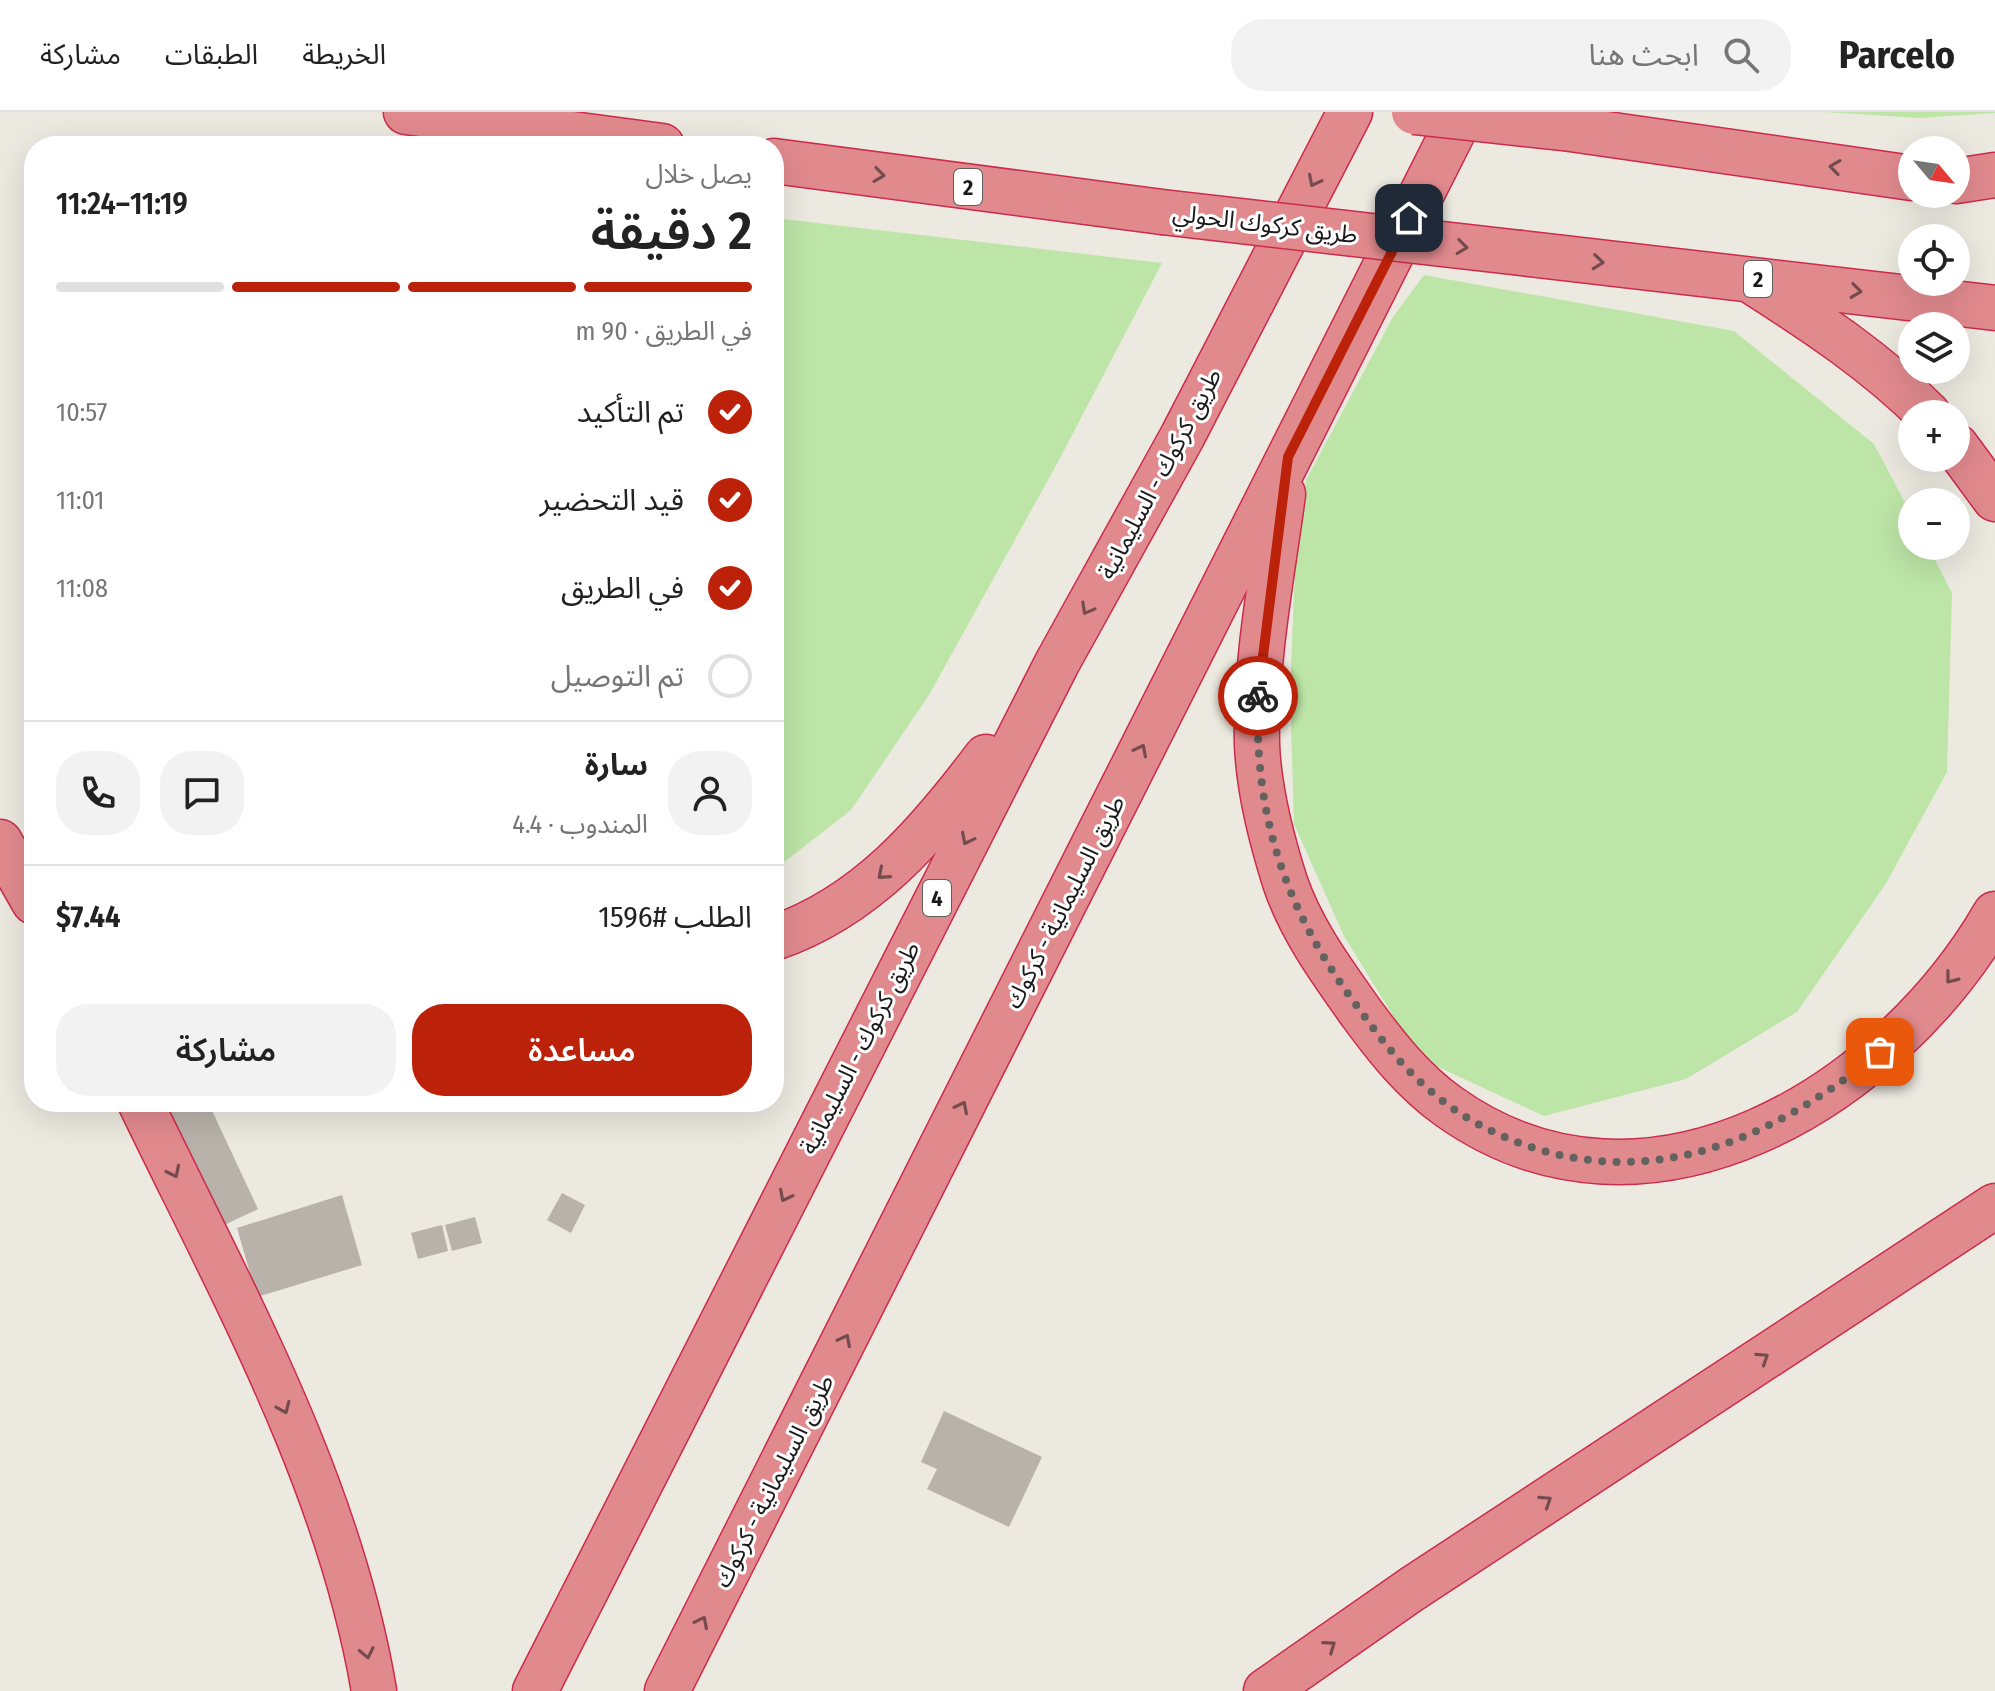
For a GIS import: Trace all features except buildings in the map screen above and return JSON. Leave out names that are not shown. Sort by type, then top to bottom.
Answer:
[{"type":"highway","points":[[406,112],[587,136]]},
{"type":"highway","name":"طريق كركوك - السليمانية","points":[[535,1691],[1057,663],[1182,437],[1350,112]]},
{"type":"highway","points":[[1414,112],[1571,129],[1898,176]]},
{"type":"highway","name":"طريق السليمانية - كركوك","points":[[667,1691],[1463,112]]},
{"type":"highway","name":"طريق كركوك الحولي","points":[[784,162],[1162,212],[1995,308]]},
{"type":"highway","points":[[784,170],[827,168]]},
{"type":"highway","points":[[1970,179],[1995,175]]},
{"type":"highway","points":[[1970,185],[1995,190]]},
{"type":"highway","points":[[1747,278],[1849,344],[1914,400]]},
{"type":"highway","points":[[1288,457],[1259,692],[1257,746],[1270,829],[1287,887],[1332,972],[1399,1062],[1458,1112],[1485,1128],[1521,1143],[1595,1161],[1645,1162],[1717,1148],[1799,1109],[1826,1093],[1880,1052],[1949,982],[1995,914]]},
{"type":"highway","points":[[1970,465],[1995,499]]},
{"type":"highway","points":[[784,934],[819,921],[893,865],[948,807],[1057,663]]},
{"type":"highway","points":[[0,842],[24,884]]},
{"type":"highway","points":[[145,1112],[263,1359],[310,1468],[346,1567],[374,1691]]},
{"type":"highway","points":[[1266,1691],[1412,1589],[1995,1206]]},
{"type":"green space","points":[[1825,112],[1995,112],[1995,113],[1919,118]]},
{"type":"green space","points":[[784,219],[1162,263],[1058,462],[929,695],[851,810],[784,862]]},
{"type":"green space","points":[[1424,275],[1734,331],[1874,444],[1898,489],[1898,560],[1935,560],[1952,593],[1947,772],[1885,885],[1797,1012],[1686,1079],[1544,1116],[1419,1058],[1344,936],[1294,824],[1290,692],[1295,569],[1306,480],[1393,317]]},
{"type":"way so far","points":[[1258,696],[1257,746],[1264,802],[1287,887],[1310,935],[1324,960],[1399,1062],[1449,1106],[1485,1128],[1538,1149],[1614,1163],[1694,1154],[1717,1148],[1772,1124],[1826,1093],[1880,1052]]},
{"type":"route","points":[[1258,696],[1288,457],[1409,218]]}]
